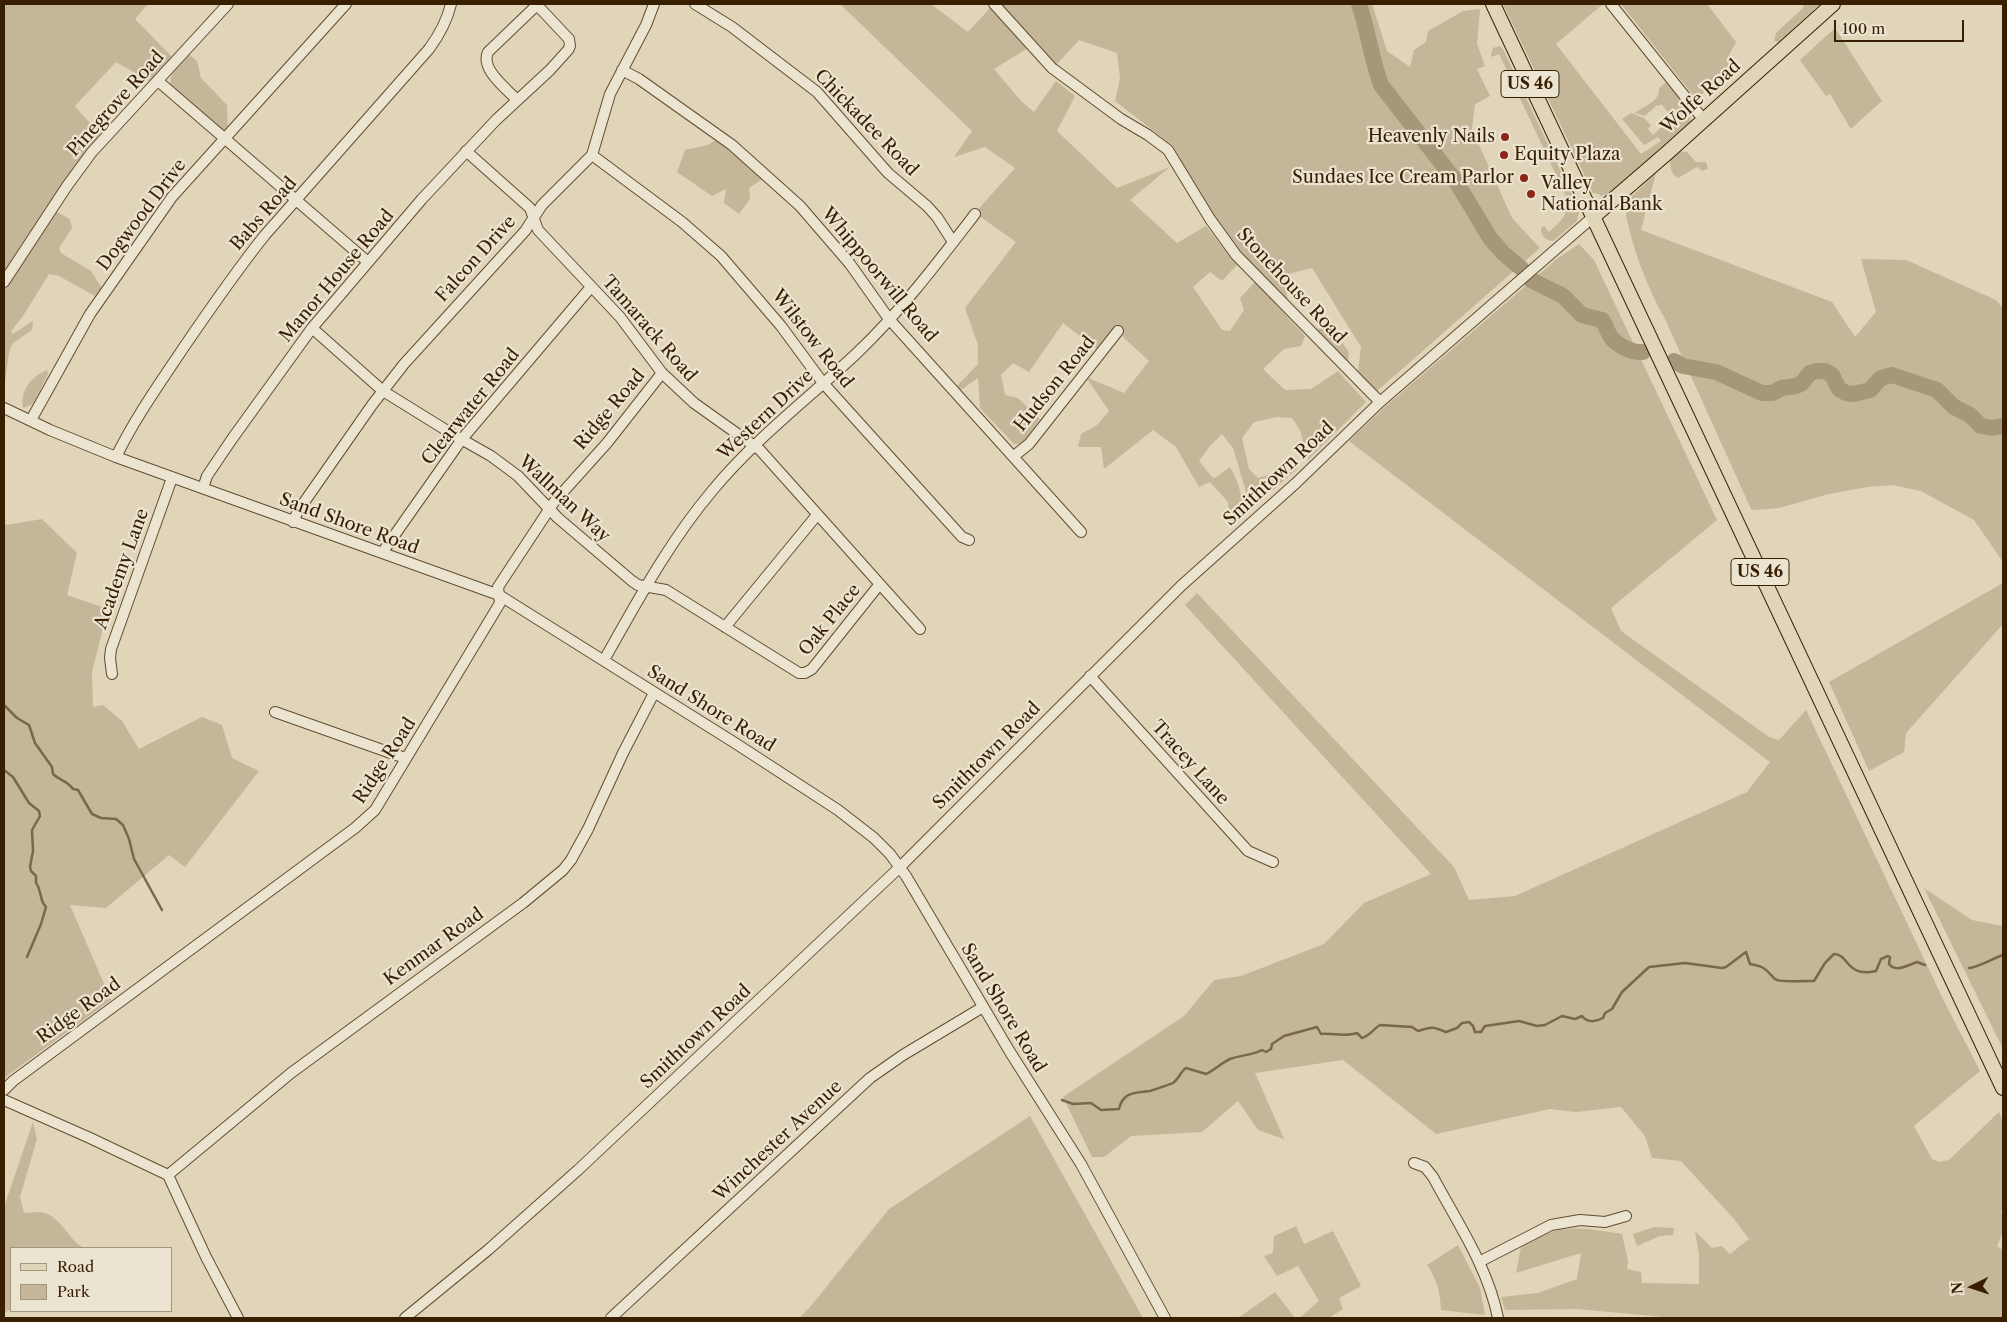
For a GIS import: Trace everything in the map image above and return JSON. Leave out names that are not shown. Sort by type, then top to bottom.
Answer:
[{"type":"main road","name":"US 46","points":[[1493,4],[2000,1073],[2003,1088]]},
{"type":"main road","name":"Wolfe Road","points":[[1593,217],[1833,4]]},
{"type":"street","name":"Pinegrove Road","points":[[4,282],[67,186],[92,152],[228,4]]},
{"type":"street","name":"Dogwood Drive","points":[[31,420],[90,314],[172,197],[346,4]]},
{"type":"street","name":"Babs Road","points":[[116,457],[128,433],[151,396],[223,290],[265,235],[430,49],[448,18],[451,4]]},
{"type":"street","name":"Manor House Road","points":[[203,488],[208,476],[232,439],[312,328],[416,206],[466,151],[516,99],[550,70],[570,48],[570,41],[538,4],[488,52],[486,57],[488,68],[516,99]]},
{"type":"street","name":"Falcon Drive","points":[[293,522],[298,510],[383,391],[436,328],[525,231],[542,205],[592,155],[610,94],[646,25],[654,4]]},
{"type":"street","name":"Chickadee Road","points":[[695,4],[732,27],[817,92],[888,173],[932,212],[953,242]]},
{"type":"street","name":"Stonehouse Road","points":[[994,4],[1052,68],[1120,119],[1148,135],[1168,150],[1210,219],[1236,255],[1380,402]]},
{"type":"street","points":[[1611,4],[1703,119]]},
{"type":"street","name":"Whippoorwill Road","points":[[622,70],[654,89],[732,145],[800,206],[832,241],[889,319],[1082,532]]},
{"type":"street","points":[[158,81],[368,262]]},
{"type":"street","name":"Tamarack Road","points":[[466,151],[530,208],[538,230],[620,318],[662,373],[694,403],[754,445],[920,629]]},
{"type":"street","name":"Wilstow Road","points":[[592,155],[682,222],[720,256],[781,326],[823,383],[962,537],[969,540]]},
{"type":"street","name":"Western Drive","points":[[604,660],[646,586],[690,519],[712,491],[754,445],[858,352],[889,319],[975,214]]},
{"type":"street","name":"Smithtown Road","points":[[405,1318],[488,1250],[578,1170],[900,867],[1182,585],[1296,483],[1380,402],[1593,217]]},
{"type":"street","name":"Clearwater Road","points":[[382,553],[462,439],[591,286]]},
{"type":"street","name":"Wallman Way","points":[[312,328],[383,391],[491,456],[518,476],[550,510],[638,586],[666,590],[799,672],[805,673]]},
{"type":"street","name":"Hudson Road","points":[[1014,456],[1029,444],[1118,331]]},
{"type":"street","name":"Ridge Road","points":[[4,1090],[13,1080],[355,828],[375,810],[500,604],[498,586],[554,502],[607,442],[662,373]]},
{"type":"street","name":"Sand Shore Road","points":[[4,408],[116,457],[499,596],[736,742],[838,810],[874,838],[900,867],[983,1008],[1081,1164],[1165,1318]]},
{"type":"street","name":"Academy Lane","points":[[112,674],[111,649],[172,478]]},
{"type":"street","points":[[724,627],[817,515]]},
{"type":"street","name":"Oak Place","points":[[805,673],[812,669],[879,585]]},
{"type":"street","name":"Tracey Lane","points":[[1090,676],[1248,851],[1272,862]]},
{"type":"street","name":"Kenmar Road","points":[[168,1175],[291,1073],[523,903],[563,870],[571,860],[588,828],[654,693]]},
{"type":"street","points":[[275,712],[405,758]]},
{"type":"street","name":"Winchester Avenue","points":[[611,1318],[870,1078],[903,1055],[983,1008]]},
{"type":"street","points":[[4,1100],[168,1175],[206,1257],[238,1318]]},
{"type":"street","points":[[1414,1163],[1425,1168],[1433,1177],[1479,1262],[1492,1291],[1498,1318]]},
{"type":"street","points":[[1479,1262],[1551,1225],[1580,1220],[1606,1222],[1626,1216]]},
{"type":"green space","points":[[4,4],[148,4],[135,19],[173,58],[151,82],[116,62],[75,106],[101,136],[4,274]]},
{"type":"green space","points":[[840,4],[931,4],[968,32],[992,6],[1028,48],[994,69],[1021,101],[1034,112],[1056,81],[1075,96],[1057,131],[1117,188],[1170,167],[1130,200],[1177,243],[1206,226],[1237,265],[1222,281],[1210,272],[1193,287],[1222,330],[1230,331],[1244,310],[1240,298],[1255,282],[1305,336],[1301,346],[1284,349],[1263,369],[1285,390],[1311,389],[1338,371],[1366,402],[1308,460],[1300,430],[1292,418],[1277,417],[1254,422],[1242,438],[1249,469],[1258,478],[1270,474],[1289,460],[1297,469],[1251,509],[1233,448],[1222,434],[1199,461],[1212,477],[1215,478],[1230,467],[1236,478],[1244,516],[1230,527],[1228,502],[1210,482],[1199,487],[1176,447],[1153,430],[1104,469],[1101,447],[1078,447],[1081,434],[1097,425],[1109,411],[1086,377],[1124,393],[1149,361],[1123,337],[1122,331],[1100,351],[1063,323],[1029,372],[1013,363],[1001,375],[1005,395],[1018,398],[1040,419],[1022,444],[1014,444],[980,408],[978,378],[961,390],[957,386],[978,364],[978,345],[965,308],[1016,242],[975,213],[1015,168],[985,147],[954,157],[972,131]]},
{"type":"green space","points":[[1000,4],[1372,4],[1387,51],[1410,67],[1414,50],[1426,42],[1428,31],[1463,11],[1480,9],[1477,44],[1485,66],[1477,69],[1490,96],[1475,104],[1472,129],[1512,218],[1540,248],[1377,391],[1358,372],[1361,347],[1312,268],[1284,275],[1288,302],[1235,250],[1205,205],[1173,146],[1115,101],[1120,78],[1117,53],[1079,40],[1056,65]]},
{"type":"green space","points":[[1503,4],[1603,4],[1556,44],[1641,154],[1661,141],[1658,137],[1644,145],[1622,119],[1631,113],[1644,118],[1651,125],[1648,129],[1653,135],[1666,123],[1663,119],[1668,112],[1661,104],[1657,105],[1645,116],[1635,113],[1657,97],[1659,88],[1666,82],[1691,112],[1690,122],[1608,194],[1600,196],[1593,193]]},
{"type":"green space","points":[[1621,4],[1707,4],[1736,42],[1729,55],[1734,62],[1716,76],[1717,82],[1696,99]]},
{"type":"green space","points":[[1804,4],[1820,4],[1779,42],[1774,41],[1776,33],[1803,8]]},
{"type":"green space","points":[[1835,28],[1882,101],[1851,129],[1830,94],[1826,96],[1800,60]]},
{"type":"green space","points":[[1499,46],[1503,49],[1579,210],[1577,211],[1579,212],[1577,221],[1553,241],[1544,237],[1541,233],[1541,228],[1544,226],[1549,232],[1562,220],[1566,208],[1566,196],[1499,54],[1492,57],[1491,55],[1493,48]]},
{"type":"green space","points":[[188,53],[197,61],[201,78],[227,105],[228,130],[225,132],[172,88],[172,74]]},
{"type":"green space","points":[[717,139],[764,178],[749,188],[750,199],[739,214],[724,203],[726,189],[712,196],[677,172],[685,150],[708,145]]},
{"type":"green space","points":[[1678,151],[1687,152],[1696,162],[1706,162],[1708,169],[1702,171],[1697,167],[1678,178],[1672,172],[1670,157]]},
{"type":"green space","points":[[1656,173],[1641,230],[1832,302],[1855,337],[1876,312],[1861,259],[1906,260],[1996,300],[2003,308],[2003,562],[1974,520],[1921,491],[1893,485],[1867,487],[1829,494],[1779,508],[1751,509],[1651,292],[1631,234],[1624,204]]},
{"type":"green space","points":[[55,211],[70,219],[72,228],[59,248],[61,253],[91,271],[102,288],[95,296],[59,276],[49,274],[23,316],[11,331],[13,334],[33,321],[32,330],[13,343],[9,352],[4,390],[4,287]]},
{"type":"green space","points":[[1579,244],[1594,260],[1717,520],[1611,608],[1621,631],[1769,737],[1779,740],[1806,710],[1944,1001],[1980,1071],[1914,1126],[1932,1159],[1939,1162],[1949,1160],[1999,1112],[2003,1122],[2003,1209],[2001,1211],[2004,1224],[1997,1246],[2003,1250],[2003,1318],[1674,1318],[1577,1309],[1505,1310],[1501,1297],[1538,1293],[1577,1279],[1581,1253],[1516,1273],[1521,1247],[1555,1231],[1583,1229],[1622,1234],[1628,1261],[1627,1269],[1641,1272],[1642,1283],[1699,1284],[1699,1255],[1695,1231],[1712,1248],[1722,1246],[1730,1254],[1749,1239],[1734,1219],[1681,1161],[1652,1158],[1645,1136],[1621,1107],[1576,1112],[1550,1109],[1436,1134],[1343,1060],[1255,1073],[1284,1139],[1258,1130],[1238,1101],[1202,1132],[1131,1136],[1104,1157],[1092,1157],[1063,1097],[1184,1016],[1214,980],[1241,976],[1324,944],[1364,903],[1431,874],[1185,605],[1197,593],[1454,867],[1469,900],[1515,896],[1747,792],[1770,762],[1349,441],[1386,406],[1558,258]]},
{"type":"green space","points":[[1330,326],[1349,352],[1348,362],[1334,351],[1316,329]]},
{"type":"green space","points":[[47,370],[48,374],[33,404],[23,408],[23,395],[28,385],[36,376]]},
{"type":"green space","points":[[42,519],[77,553],[67,595],[108,609],[92,672],[93,707],[103,705],[122,721],[139,749],[202,717],[222,725],[232,758],[259,771],[185,867],[169,855],[106,908],[70,905],[111,1000],[4,1078],[4,523],[7,525]]},
{"type":"green space","points":[[2003,583],[2003,624],[1906,733],[1904,752],[1869,771],[1829,682]]},
{"type":"green space","points":[[1924,888],[1972,920],[2003,926],[2003,1049]]},
{"type":"green space","points":[[1030,1116],[1143,1318],[799,1318],[811,1306],[889,1209]]},
{"type":"green space","points":[[33,1122],[37,1139],[20,1197],[24,1213],[40,1212],[48,1214],[60,1223],[75,1241],[84,1247],[10,1247],[10,1310],[4,1313],[4,1207]]},
{"type":"green space","points":[[1296,1226],[1304,1244],[1333,1231],[1361,1286],[1339,1298],[1343,1309],[1329,1318],[1299,1318],[1319,1301],[1298,1266],[1277,1276],[1264,1256],[1273,1253],[1274,1236]]},
{"type":"green space","points":[[1654,1227],[1674,1228],[1673,1235],[1660,1236],[1637,1246],[1633,1234]]},
{"type":"green space","points":[[1458,1245],[1480,1288],[1485,1315],[1441,1310],[1437,1286],[1427,1265]]},
{"type":"green space","points":[[1275,1292],[1295,1318],[1238,1318]]},
{"type":"waterway","points":[[1359,4],[1381,85],[1457,183],[1490,238],[1503,253],[1522,269]]},
{"type":"waterway","points":[[1531,280],[1563,296],[1582,315],[1602,320],[1611,337],[1621,346],[1643,352]]},
{"type":"waterway","points":[[1674,361],[1683,366],[1716,372],[1762,393],[1772,393],[1782,388],[1796,386],[1802,383],[1810,373],[1817,371],[1825,371],[1832,375],[1839,389],[1846,393],[1854,394],[1870,390],[1881,378],[1892,375],[1937,390],[1954,407],[1970,415],[1981,426],[1992,428],[2003,426]]},
{"type":"waterway","points":[[4,705],[17,718],[29,725],[35,743],[52,767],[53,774],[73,789],[78,790],[92,814],[101,818],[116,819],[123,825],[134,859],[162,910]]},
{"type":"waterway","points":[[4,770],[13,777],[29,803],[39,811],[40,816],[32,830],[33,851],[30,867],[36,876],[36,883],[42,902],[46,907],[27,957]]},
{"type":"waterway","points":[[1062,1100],[1073,1104],[1091,1103],[1101,1110],[1119,1109],[1127,1096],[1173,1083],[1186,1068],[1206,1074],[1230,1059],[1262,1050],[1266,1052],[1271,1049],[1272,1044],[1284,1036],[1317,1027],[1321,1034],[1348,1035],[1357,1033],[1362,1038],[1380,1025],[1412,1027],[1418,1031],[1434,1028],[1446,1032],[1457,1028],[1462,1023],[1469,1022],[1475,1032],[1481,1032],[1485,1026],[1519,1021],[1537,1026],[1545,1025],[1562,1016],[1575,1019],[1582,1016],[1589,1021],[1597,1020],[1603,1018],[1605,1013],[1612,1009],[1622,992],[1649,967],[1685,963],[1722,968],[1746,952],[1750,964],[1760,966],[1779,981],[1814,981],[1825,963],[1834,954],[1843,958],[1853,969],[1866,972],[1876,971],[1881,959],[1888,956],[1890,957],[1889,964],[1895,968],[1902,968],[1917,962],[1925,965]]},
{"type":"waterway","points":[[1969,968],[2003,955]]},
{"type":"place","name":"Heavenly Nails","points":[[1505,137]]},
{"type":"place","name":"Equity Plaza","points":[[1504,155]]},
{"type":"place","name":"Sundaes Ice Cream Parlor","points":[[1524,178]]},
{"type":"place","name":"Valley National Bank","points":[[1531,194]]}]
